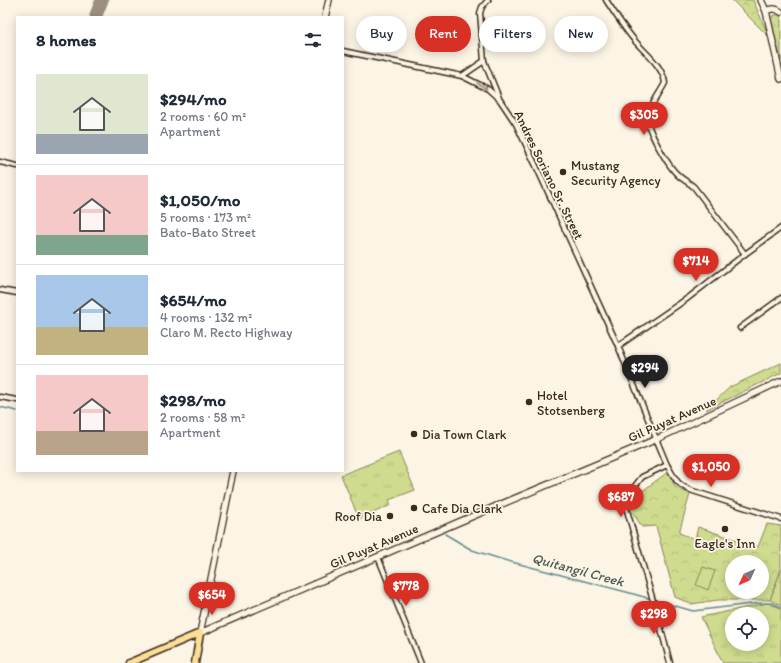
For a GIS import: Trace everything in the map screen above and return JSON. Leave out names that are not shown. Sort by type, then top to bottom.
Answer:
[{"type":"main road","points":[[325,16],[329,0]]},
{"type":"main road","points":[[761,0],[766,11],[781,79]]},
{"type":"main road","points":[[766,11],[772,9],[781,12]]},
{"type":"main road","name":"Gil Puyat Avenue","points":[[129,663],[657,439],[781,381]]},
{"type":"main road","points":[[195,663],[233,472]]},
{"type":"street","points":[[488,0],[482,7],[480,13],[484,61],[500,100]]},
{"type":"street","points":[[606,0],[635,41],[661,71],[664,79],[662,88],[651,105],[648,128],[672,169],[677,175],[694,187],[745,254]]},
{"type":"street","name":"Andres Soriano Sr. Street","points":[[344,51],[462,76],[488,88],[500,100],[516,124],[618,346],[667,465],[682,487],[781,518]]},
{"type":"street","points":[[462,76],[484,61]]},
{"type":"street","points":[[0,162],[16,166]]},
{"type":"street","points":[[618,346],[688,298],[781,228]]},
{"type":"street","points":[[0,290],[16,293]]},
{"type":"street","points":[[740,328],[781,298]]},
{"type":"street","points":[[0,397],[16,400]]},
{"type":"street","points":[[667,465],[642,477],[628,495],[626,503],[670,663]]},
{"type":"street","points":[[378,558],[420,663]]},
{"type":"green space","points":[[732,0],[753,0],[769,37]]},
{"type":"green space","points":[[773,15],[778,15],[781,17],[781,61],[771,20]]},
{"type":"green space","points":[[781,363],[781,373],[706,410],[730,387]]},
{"type":"green space","points":[[399,452],[415,490],[389,500],[391,505],[359,519],[341,475]]},
{"type":"green space","points":[[669,471],[675,487],[690,494],[679,533],[695,539],[698,527],[758,547],[767,524],[781,526],[781,569],[770,600],[718,600],[691,604],[675,597],[656,526],[642,527],[629,507],[637,495]]},
{"type":"green space","points":[[703,567],[715,571],[708,590],[696,585]]},
{"type":"green space","points":[[781,569],[781,605],[770,600]]},
{"type":"green space","points":[[768,603],[781,608],[781,663],[723,663],[701,617],[725,612],[725,651],[769,651],[769,607],[749,607]]},
{"type":"waterway","name":"Quitangil Creek","points":[[0,407],[16,411]]},
{"type":"waterway","name":"Quitangil Creek","points":[[445,534],[472,550],[504,560],[693,611],[760,603],[772,603],[781,607]]},
{"type":"taxiway","points":[[96,15],[102,0]]},
{"type":"place","name":"Mustang Security Agency","points":[[563,172]]},
{"type":"place","name":"Hotel Stotsenberg","points":[[529,402]]},
{"type":"place","name":"Dia Town Clark","points":[[414,434]]},
{"type":"place","name":"Cafe Dia Clark","points":[[414,508]]},
{"type":"place","name":"Roof Dia","points":[[390,516]]},
{"type":"place","name":"Eagle's Inn","points":[[725,529]]}]
